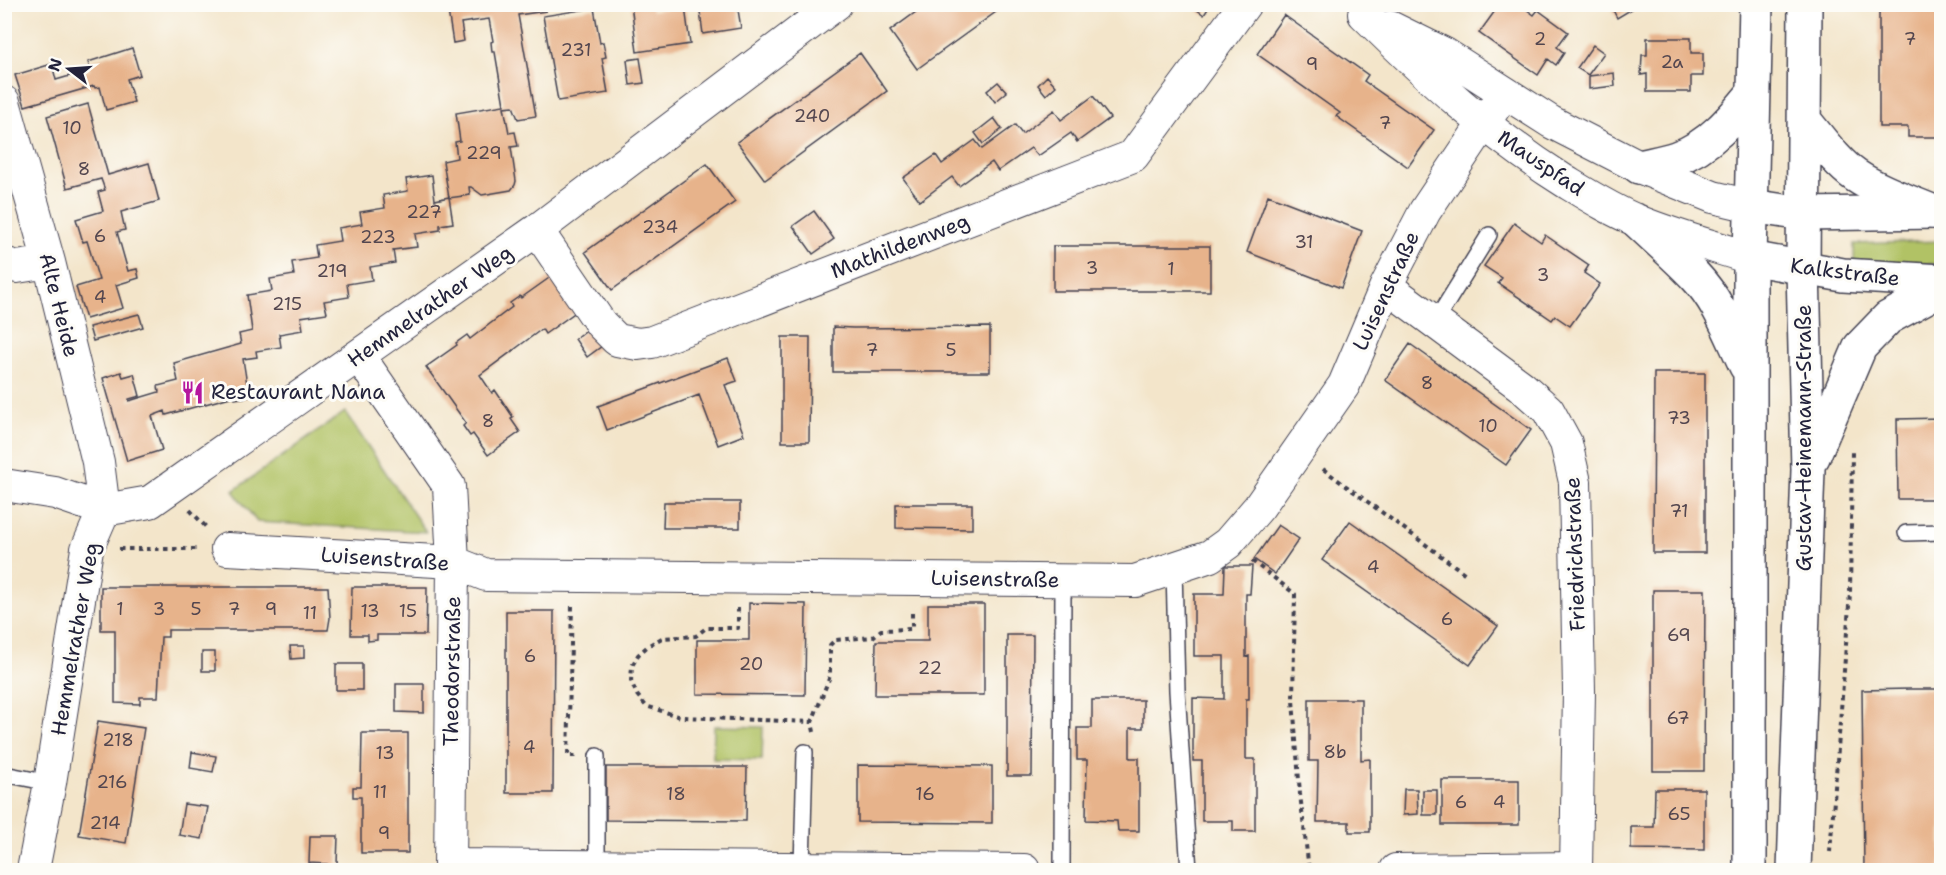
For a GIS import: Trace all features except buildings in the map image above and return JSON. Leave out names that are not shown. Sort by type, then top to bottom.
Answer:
[{"type":"main road","points":[[1750,870],[1750,258],[1756,4]]},
{"type":"main road","name":"Gustav-Heinemann-Straße","points":[[1794,870],[1808,470],[1803,269],[1805,4]]},
{"type":"main road","points":[[1639,167],[1677,157],[1702,145],[1736,114],[1754,92]]},
{"type":"main road","points":[[1805,121],[1831,152],[1856,176],[1888,193],[1937,212]]},
{"type":"main road","points":[[1751,206],[1804,214],[1937,212]]},
{"type":"main road","points":[[1637,221],[1696,277],[1706,290],[1722,315],[1750,375]]},
{"type":"main road","name":"Kalkstraße","points":[[1750,258],[1803,269],[1871,278],[1941,281]]},
{"type":"main road","points":[[1808,470],[1860,347],[1888,318],[1941,288]]},
{"type":"street","name":"Hemmelrather Weg","points":[[33,870],[50,783],[87,549],[104,510],[150,502],[537,230],[836,4]]},
{"type":"street","name":"Mathildenweg","points":[[537,230],[601,324],[617,340],[638,344],[652,342],[1133,156],[1245,4]]},
{"type":"street","name":"Mauspfad","points":[[1357,9],[1445,54],[1551,122],[1639,167],[1713,197],[1751,206]]},
{"type":"street","name":"Mauspfad","points":[[1357,9],[1429,78],[1527,157],[1581,191],[1637,221],[1750,258]]},
{"type":"street","name":"Luisenstraße","points":[[227,549],[453,562],[486,575],[1135,581],[1210,556],[1228,543],[1259,507],[1344,385],[1386,286],[1425,211],[1504,93]]},
{"type":"street","name":"Alte Heide","points":[[4,102],[49,262],[98,462],[104,510]]},
{"type":"street","points":[[4,263],[17,267],[49,262]]},
{"type":"street","name":"Friedrichstraße","points":[[1386,286],[1521,386],[1548,410],[1566,443],[1575,482],[1579,691],[1576,869]]},
{"type":"street","name":"Theodorstraße","points":[[359,356],[449,486],[453,562],[450,868]]},
{"type":"street","points":[[4,485],[55,493],[104,510]]},
{"type":"street","points":[[450,868],[597,866],[1024,870]]},
{"type":"street","points":[[1396,870],[1576,869]]},
{"type":"lane","points":[[1435,322],[1489,235]]},
{"type":"lane","points":[[1906,533],[1941,532]]},
{"type":"lane","points":[[1174,568],[1177,691],[1189,870]]},
{"type":"lane","points":[[1062,870],[1064,580]]},
{"type":"lane","points":[[802,868],[805,752]]},
{"type":"lane","points":[[597,756],[597,866]]},
{"type":"lane","points":[[4,774],[50,783]]},
{"type":"path","points":[[1298,450],[1467,575]]},
{"type":"path","points":[[1829,859],[1850,592],[1852,450]]},
{"type":"path","points":[[170,488],[227,549]]},
{"type":"path","points":[[1228,543],[1295,594],[1293,700],[1300,794],[1309,870]]},
{"type":"path","points":[[87,549],[227,549]]},
{"type":"path","points":[[573,576],[568,756],[597,756]]},
{"type":"path","points":[[738,577],[738,628],[706,628],[696,636],[662,638],[649,645],[638,655],[632,666],[631,681],[637,695],[646,706],[681,717],[812,722]]},
{"type":"path","points":[[805,752],[814,744],[812,722],[830,676],[830,645],[835,640],[873,637],[882,630],[912,629],[912,579]]},
{"type":"path","points":[[1576,869],[1649,870]]},
{"type":"green space","points":[[1941,241],[1941,264],[1854,264],[1854,244]]},
{"type":"green space","points":[[345,412],[426,532],[257,522],[233,491]]},
{"type":"green space","points":[[714,726],[763,727],[762,760],[713,759]]},
{"type":"place","name":"Restaurant Nana","points":[[193,392]]}]
